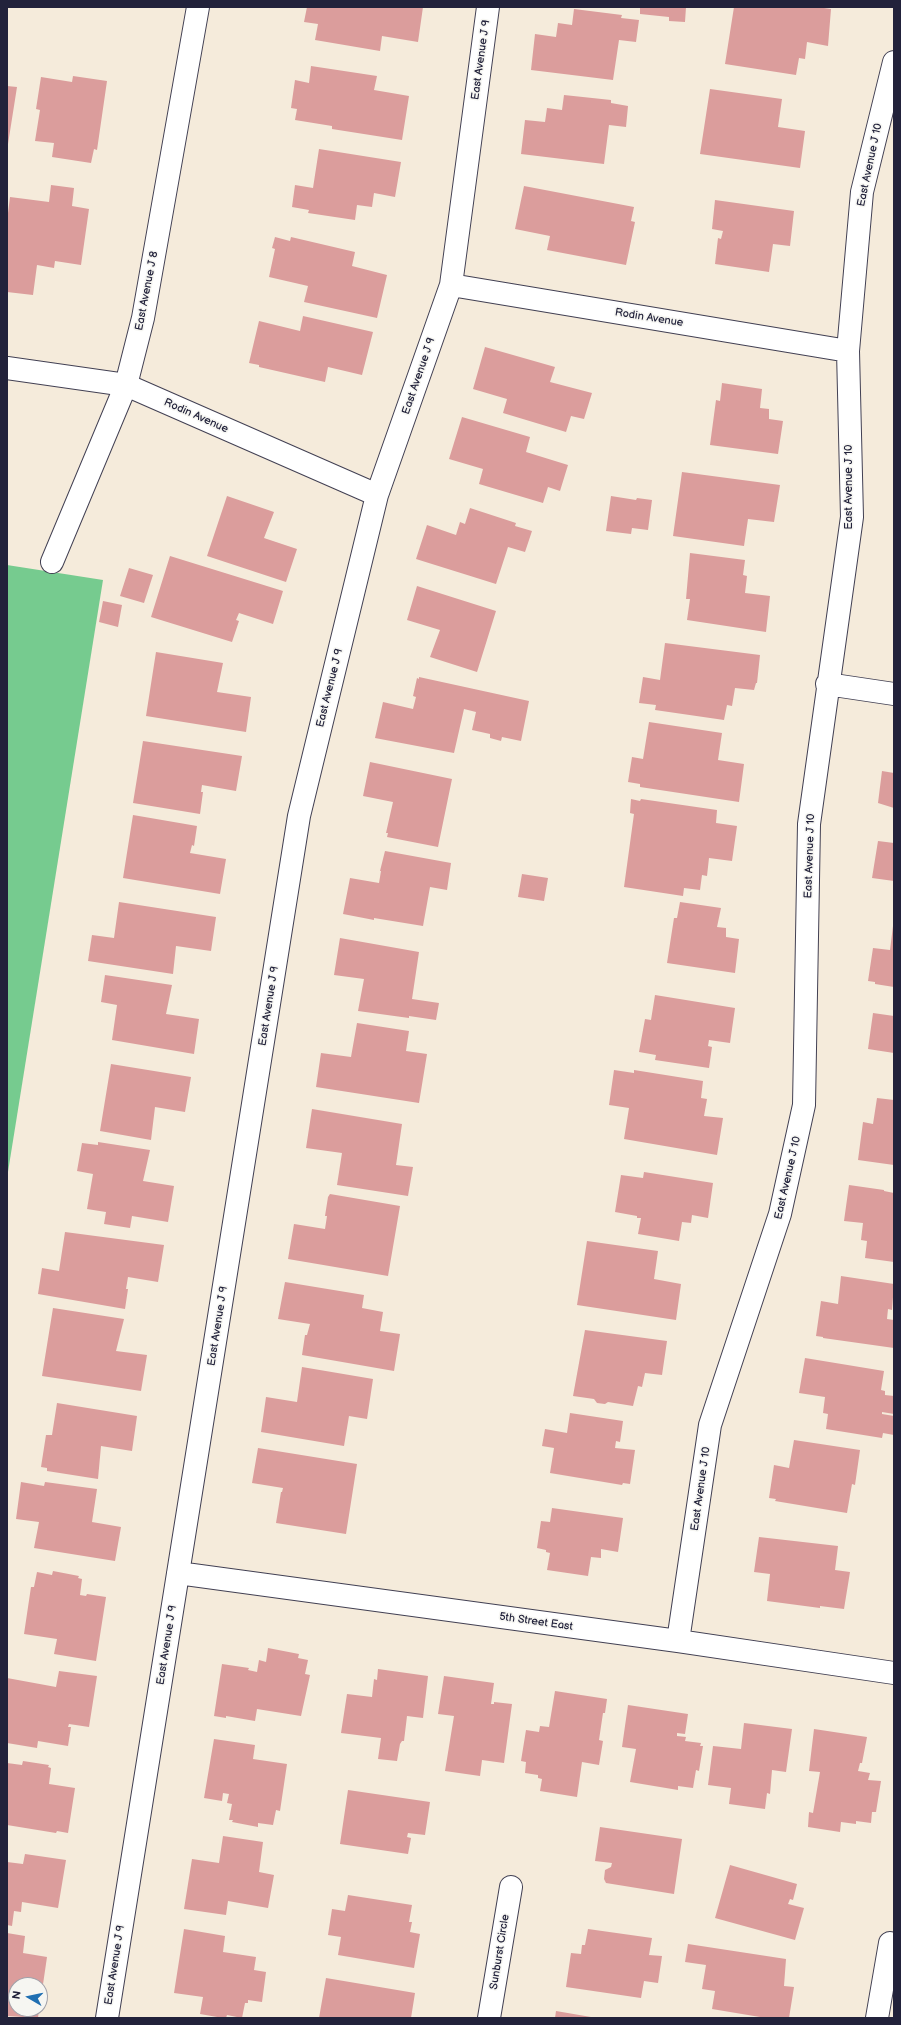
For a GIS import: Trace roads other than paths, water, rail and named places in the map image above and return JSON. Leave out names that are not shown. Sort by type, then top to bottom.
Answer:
[{"type":"street","name":"East Avenue J 8","points":[[52,562],[126,385],[143,318],[198,7]]},
{"type":"street","name":"East Avenue J 9","points":[[107,2018],[299,816],[377,495],[451,285],[488,7]]},
{"type":"street","name":"East Avenue J 10","points":[[678,1641],[710,1425],[780,1214],[804,1105],[809,824],[827,684],[852,517],[848,351],[862,192],[894,62]]},
{"type":"street","name":"Rodin Avenue","points":[[451,285],[848,351]]},
{"type":"street","name":"Rodin Avenue","points":[[7,368],[126,385],[377,495]]},
{"type":"street","points":[[827,684],[894,694]]},
{"type":"street","name":"5th Street East","points":[[178,1573],[678,1641],[894,1673]]},
{"type":"street","name":"Sunburst Circle","points":[[489,2018],[511,1887]]},
{"type":"street","points":[[877,2018],[890,1943]]}]
